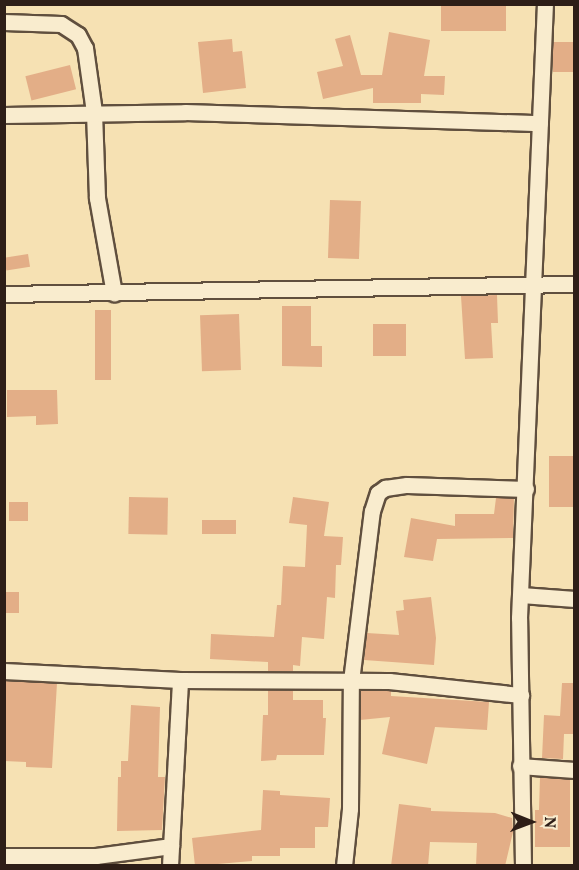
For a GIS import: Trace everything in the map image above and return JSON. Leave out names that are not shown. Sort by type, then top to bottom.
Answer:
[{"type":"street","points":[[523,866],[519,618],[522,595],[545,4]]},
{"type":"street","points":[[4,22],[61,24],[78,35],[85,48],[91,72],[97,198],[114,293]]},
{"type":"street","points":[[4,115],[185,111],[540,123]]},
{"type":"street","points":[[4,294],[574,284]]},
{"type":"street","points":[[344,866],[350,809],[351,681],[372,511],[378,493],[385,488],[407,485],[526,489]]},
{"type":"street","points":[[522,595],[574,599]]},
{"type":"street","points":[[4,671],[180,680],[389,681],[521,695]]},
{"type":"street","points":[[170,866],[180,680]]},
{"type":"street","points":[[520,766],[574,770]]},
{"type":"street","points":[[4,856],[96,856],[171,846]]},
{"type":"building","points":[[441,4],[506,4],[506,31],[441,31]]},
{"type":"building","points":[[389,32],[430,40],[424,76],[445,76],[444,95],[421,94],[421,103],[373,103],[373,88],[323,99],[317,72],[343,66],[335,39],[350,35],[361,75],[382,75]]},
{"type":"building","points":[[232,39],[233,52],[242,51],[246,88],[203,93],[198,42]]},
{"type":"building","points":[[553,42],[574,42],[574,72],[553,72]]},
{"type":"building","points":[[70,65],[76,89],[31,100],[25,76]]},
{"type":"building","points":[[330,200],[361,201],[359,259],[328,258]]},
{"type":"building","points":[[28,254],[30,267],[6,271],[4,258]]},
{"type":"building","points":[[497,295],[498,323],[491,323],[493,358],[465,359],[461,296]]},
{"type":"building","points":[[282,306],[311,306],[311,346],[322,346],[322,367],[282,366]]},
{"type":"building","points":[[95,310],[111,310],[111,380],[95,380]]},
{"type":"building","points":[[239,314],[241,370],[202,371],[200,315]]},
{"type":"building","points":[[373,324],[406,324],[406,356],[373,356]]},
{"type":"building","points":[[7,390],[57,390],[58,424],[36,425],[36,416],[7,417]]},
{"type":"building","points":[[549,456],[574,456],[574,507],[549,507]]},
{"type":"building","points":[[129,497],[168,498],[167,535],[128,534]]},
{"type":"building","points":[[293,497],[329,502],[324,536],[343,537],[341,565],[336,565],[335,598],[327,597],[324,639],[302,637],[300,666],[293,665],[293,671],[268,671],[268,662],[210,659],[211,634],[274,637],[277,605],[281,605],[283,566],[305,567],[307,525],[289,523]]},
{"type":"building","points":[[496,498],[514,498],[513,538],[437,539],[433,561],[404,557],[411,518],[455,526],[455,514],[494,514]]},
{"type":"building","points":[[9,502],[28,502],[28,521],[9,521]]},
{"type":"building","points":[[202,520],[236,520],[236,534],[202,534]]},
{"type":"building","points":[[4,592],[19,592],[19,613],[4,613]]},
{"type":"building","points":[[431,597],[436,638],[434,665],[364,660],[367,633],[399,635],[396,611],[404,610],[403,600]]},
{"type":"building","points":[[4,681],[57,683],[52,768],[26,767],[26,762],[4,761]]},
{"type":"building","points":[[562,683],[574,683],[574,734],[564,734],[563,759],[542,758],[544,715],[560,716]]},
{"type":"building","points":[[268,690],[293,690],[293,700],[323,700],[323,718],[326,718],[324,755],[277,755],[276,760],[261,761],[263,715],[268,715]]},
{"type":"building","points":[[361,691],[391,691],[391,696],[489,702],[487,730],[435,727],[427,764],[382,754],[390,717],[360,720]]},
{"type":"building","points":[[131,705],[160,707],[158,777],[165,777],[162,830],[117,831],[118,777],[121,777],[121,761],[128,761]]},
{"type":"building","points":[[540,777],[570,779],[570,847],[535,847],[535,810],[539,810]]},
{"type":"building","points":[[263,790],[280,791],[280,795],[330,798],[328,827],[315,827],[315,848],[280,848],[280,856],[252,856],[252,861],[195,866],[192,838],[261,830]]},
{"type":"building","points":[[399,804],[431,808],[431,811],[495,813],[512,818],[513,832],[505,866],[476,866],[477,843],[430,842],[428,866],[391,866]]}]
